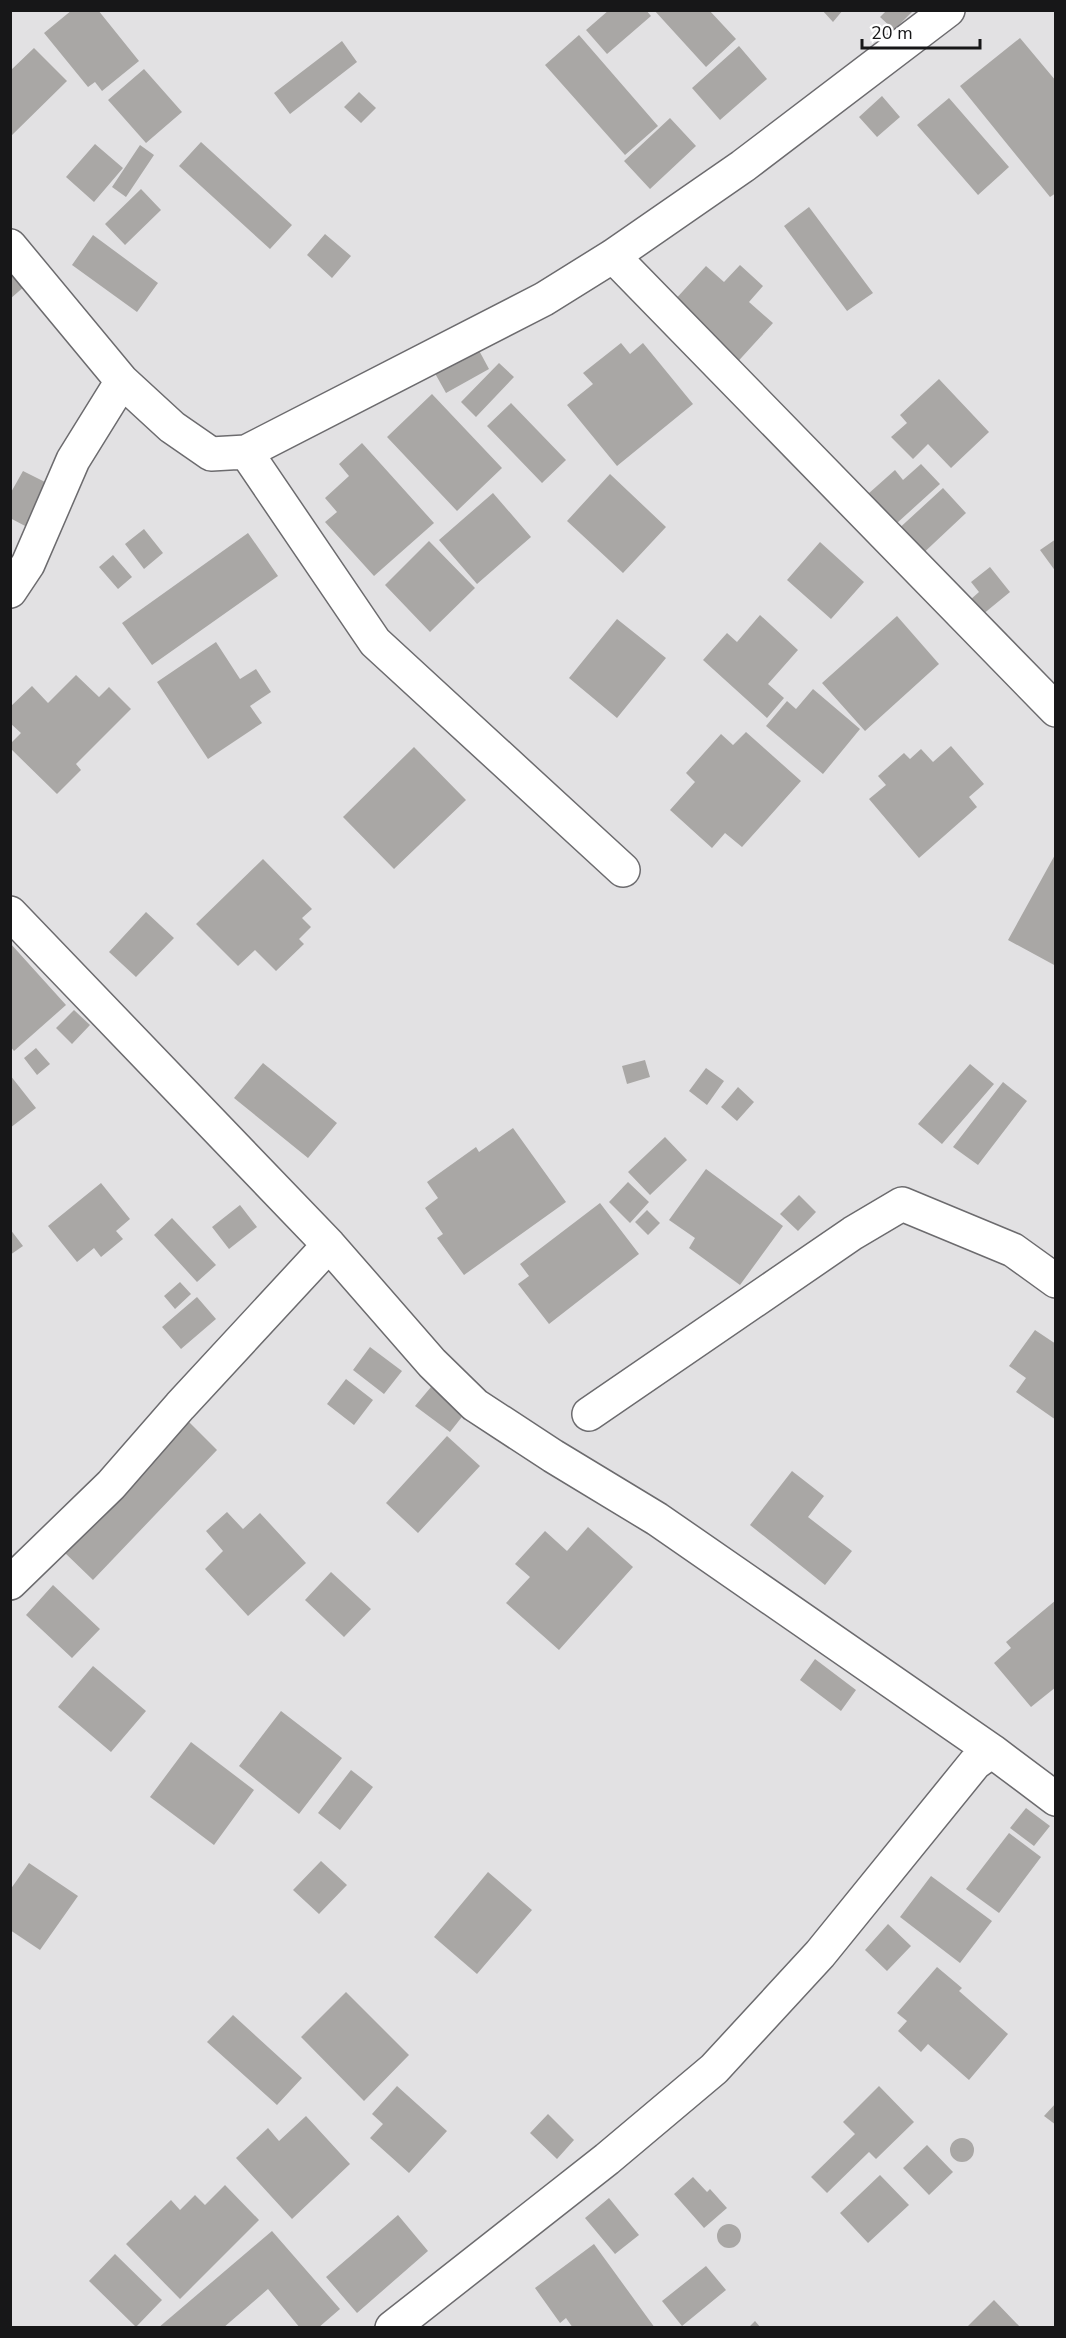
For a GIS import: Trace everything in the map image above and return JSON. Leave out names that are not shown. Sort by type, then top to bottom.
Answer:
[{"type":"street","points":[[10,246],[122,381],[172,427],[211,454],[246,452],[544,299],[613,256],[743,166],[948,10]]},
{"type":"street","points":[[613,256],[1056,710]]},
{"type":"street","points":[[10,591],[32,555],[73,460],[122,381]]},
{"type":"street","points":[[246,452],[375,642],[623,870]]},
{"type":"street","points":[[10,913],[329,1245],[432,1363],[475,1406],[657,1519],[992,1751],[1056,1799]]},
{"type":"street","points":[[589,1414],[853,1233],[902,1204],[1013,1250],[1056,1281]]},
{"type":"street","points":[[10,1583],[111,1485],[180,1406],[329,1245]]},
{"type":"street","points":[[392,2328],[607,2160],[714,2069],[820,1954],[975,1763],[992,1751]]},
{"type":"building","points":[[72,10],[98,10],[139,61],[102,91],[95,82],[88,87],[44,33]]},
{"type":"building","points":[[609,10],[646,10],[651,16],[607,54],[586,30]]},
{"type":"building","points":[[654,10],[709,10],[736,39],[706,67]]},
{"type":"building","points":[[822,10],[843,10],[833,22]]},
{"type":"building","points":[[887,10],[914,10],[894,30],[880,17]]},
{"type":"building","points":[[579,35],[658,126],[625,155],[545,65]]},
{"type":"building","points":[[1020,38],[1056,81],[1056,193],[1050,197],[960,86]]},
{"type":"building","points":[[342,41],[357,62],[290,114],[274,93]]},
{"type":"building","points":[[739,46],[767,79],[720,120],[692,88]]},
{"type":"building","points":[[34,48],[67,81],[10,137],[10,71]]},
{"type":"building","points":[[144,69],[182,112],[146,143],[108,100]]},
{"type":"building","points":[[359,92],[376,108],[361,123],[344,107]]},
{"type":"building","points":[[882,96],[900,117],[877,137],[859,117]]},
{"type":"building","points":[[949,98],[1009,167],[978,195],[917,125]]},
{"type":"building","points":[[670,118],[696,146],[650,189],[624,161]]},
{"type":"building","points":[[201,142],[292,225],[270,249],[179,166]]},
{"type":"building","points":[[95,144],[123,168],[94,202],[66,177]]},
{"type":"building","points":[[140,145],[154,155],[126,197],[112,187]]},
{"type":"building","points":[[141,189],[161,210],[125,245],[105,224]]},
{"type":"building","points":[[809,207],[873,293],[847,311],[784,226]]},
{"type":"building","points":[[325,234],[351,256],[332,278],[307,255]]},
{"type":"building","points":[[93,235],[158,283],[137,312],[72,265]]},
{"type":"building","points":[[740,265],[763,286],[749,302],[773,323],[732,368],[672,303],[706,266],[724,282]]},
{"type":"building","points":[[10,267],[26,285],[10,299]]},
{"type":"building","points":[[475,343],[489,369],[446,393],[432,368]]},
{"type":"building","points":[[621,343],[630,354],[643,343],[693,404],[617,466],[567,405],[593,384],[583,373]]},
{"type":"building","points":[[499,363],[514,377],[476,417],[461,402]]},
{"type":"building","points":[[939,379],[989,432],[951,468],[928,444],[913,459],[891,437],[907,423],[900,415]]},
{"type":"building","points":[[432,394],[502,468],[457,511],[387,437]]},
{"type":"building","points":[[511,403],[566,460],[542,483],[487,426]]},
{"type":"building","points":[[362,443],[434,523],[374,576],[325,522],[337,512],[325,498],[349,476],[339,464]]},
{"type":"building","points":[[921,464],[940,484],[886,533],[859,502],[895,470],[903,480]]},
{"type":"building","points":[[23,471],[49,484],[27,527],[10,518],[10,494]]},
{"type":"building","points":[[610,474],[666,527],[623,573],[567,521]]},
{"type":"building","points":[[943,488],[966,513],[917,559],[894,533]]},
{"type":"building","points":[[493,493],[531,537],[477,584],[439,540]]},
{"type":"building","points":[[144,529],[163,553],[144,569],[125,544]]},
{"type":"building","points":[[248,533],[278,576],[152,665],[122,623]]},
{"type":"building","points":[[1056,539],[1056,572],[1040,550]]},
{"type":"building","points":[[429,541],[475,588],[430,632],[385,585]]},
{"type":"building","points":[[820,542],[864,582],[831,619],[787,580]]},
{"type":"building","points":[[113,555],[132,577],[118,589],[99,567]]},
{"type":"building","points":[[990,567],[1010,592],[982,615],[970,600],[979,592],[971,582]]},
{"type":"building","points":[[760,615],[798,650],[768,684],[784,698],[767,718],[703,660],[727,633],[737,642]]},
{"type":"building","points":[[897,616],[939,664],[865,731],[822,683]]},
{"type":"building","points":[[617,619],[666,658],[617,718],[569,678]]},
{"type":"building","points":[[216,642],[240,679],[256,669],[271,692],[250,706],[262,723],[208,759],[157,682]]},
{"type":"building","points":[[76,675],[99,697],[109,687],[131,709],[76,764],[81,770],[57,794],[10,748],[10,744],[21,733],[10,723],[10,707],[32,686],[48,703]]},
{"type":"building","points":[[813,689],[860,729],[823,774],[766,726],[787,701],[796,709]]},
{"type":"building","points":[[746,732],[801,781],[742,847],[725,833],[712,848],[670,810],[695,782],[686,773],[721,734],[733,745]]},
{"type":"building","points":[[951,746],[984,784],[969,797],[977,807],[919,858],[869,799],[886,785],[878,776],[904,753],[910,759],[921,749],[933,762]]},
{"type":"building","points":[[414,747],[466,800],[394,869],[343,817]]},
{"type":"building","points":[[1056,853],[1056,966],[1008,940]]},
{"type":"building","points":[[263,859],[312,909],[302,918],[311,927],[299,939],[304,944],[276,971],[255,950],[238,966],[196,924]]},
{"type":"building","points":[[146,912],[174,938],[136,977],[109,952]]},
{"type":"building","points":[[10,943],[66,1005],[14,1051],[10,1046]]},
{"type":"building","points":[[74,1010],[90,1025],[72,1044],[56,1028]]},
{"type":"building","points":[[36,1048],[50,1064],[37,1075],[24,1058]]},
{"type":"building","points":[[645,1060],[650,1077],[627,1084],[622,1066]]},
{"type":"building","points":[[263,1063],[337,1123],[308,1158],[234,1098]]},
{"type":"building","points":[[970,1064],[994,1084],[942,1144],[918,1124]]},
{"type":"building","points":[[706,1068],[724,1081],[707,1105],[689,1091]]},
{"type":"building","points":[[10,1075],[36,1108],[10,1128]]},
{"type":"building","points":[[1003,1082],[1027,1101],[978,1165],[953,1147]]},
{"type":"building","points":[[738,1087],[754,1102],[737,1121],[721,1107]]},
{"type":"building","points":[[513,1128],[566,1202],[464,1275],[437,1238],[443,1234],[425,1208],[438,1198],[427,1182],[476,1147],[479,1152]]},
{"type":"building","points":[[665,1137],[687,1160],[650,1195],[628,1172]]},
{"type":"building","points":[[706,1169],[783,1226],[740,1285],[689,1248],[695,1238],[669,1220]]},
{"type":"building","points":[[628,1182],[649,1202],[630,1223],[609,1202]]},
{"type":"building","points":[[101,1183],[130,1219],[116,1231],[123,1239],[101,1257],[94,1248],[77,1262],[48,1226]]},
{"type":"building","points":[[799,1195],[816,1212],[798,1231],[780,1214]]},
{"type":"building","points":[[600,1203],[639,1254],[549,1324],[518,1284],[529,1276],[520,1264]]},
{"type":"building","points":[[240,1205],[257,1227],[229,1249],[212,1227]]},
{"type":"building","points":[[647,1210],[660,1223],[648,1235],[635,1222]]},
{"type":"building","points":[[172,1218],[216,1265],[197,1282],[154,1235]]},
{"type":"building","points":[[10,1229],[23,1246],[10,1255]]},
{"type":"building","points":[[180,1282],[191,1294],[175,1309],[164,1296]]},
{"type":"building","points":[[197,1297],[216,1319],[181,1349],[162,1327]]},
{"type":"building","points":[[1035,1330],[1056,1344],[1056,1420],[1016,1392],[1026,1378],[1009,1366]]},
{"type":"building","points":[[370,1347],[402,1371],[384,1394],[353,1370]]},
{"type":"building","points":[[346,1379],[373,1400],[354,1425],[327,1404]]},
{"type":"building","points":[[431,1387],[465,1413],[450,1432],[415,1406]]},
{"type":"building","points":[[188,1421],[217,1450],[93,1580],[64,1552]]},
{"type":"building","points":[[447,1436],[480,1466],[418,1533],[386,1503]]},
{"type":"building","points":[[792,1471],[824,1496],[808,1517],[852,1551],[825,1585],[750,1525]]},
{"type":"building","points":[[227,1512],[243,1529],[260,1513],[306,1563],[248,1616],[205,1569],[223,1551],[206,1531]]},
{"type":"building","points":[[588,1527],[633,1567],[559,1650],[506,1603],[530,1577],[515,1564],[545,1531],[567,1551]]},
{"type":"building","points":[[331,1572],[371,1609],[344,1637],[305,1600]]},
{"type":"building","points":[[53,1585],[100,1629],[72,1658],[26,1615]]},
{"type":"building","points":[[1056,1600],[1056,1687],[1031,1707],[994,1663],[1011,1648],[1006,1642]]},
{"type":"building","points":[[815,1659],[856,1690],[841,1711],[800,1680]]},
{"type":"building","points":[[93,1666],[146,1711],[111,1752],[58,1707]]},
{"type":"building","points":[[281,1711],[342,1758],[299,1814],[239,1766]]},
{"type":"building","points":[[191,1742],[254,1790],[214,1845],[150,1797]]},
{"type":"building","points":[[351,1770],[373,1787],[340,1830],[318,1813]]},
{"type":"building","points":[[1026,1808],[1050,1826],[1034,1846],[1010,1828]]},
{"type":"building","points":[[1009,1833],[1041,1857],[999,1913],[966,1889]]},
{"type":"building","points":[[321,1861],[347,1885],[319,1914],[293,1890]]},
{"type":"building","points":[[29,1863],[78,1896],[40,1950],[10,1930],[10,1890]]},
{"type":"building","points":[[488,1872],[532,1910],[477,1974],[434,1937]]},
{"type":"building","points":[[931,1876],[992,1921],[960,1963],[900,1917]]},
{"type":"building","points":[[888,1924],[911,1946],[887,1971],[865,1950]]},
{"type":"building","points":[[937,1967],[962,1988],[959,1991],[1008,2034],[969,2080],[928,2044],[921,2052],[898,2031],[907,2021],[897,2013]]},
{"type":"building","points":[[346,1992],[409,2055],[364,2101],[301,2037]]},
{"type":"building","points":[[233,2015],[302,2078],[277,2105],[207,2042]]},
{"type":"building","points":[[397,2086],[447,2131],[409,2173],[370,2138],[383,2124],[372,2114]]},
{"type":"building","points":[[879,2086],[914,2122],[876,2159],[869,2152],[827,2193],[811,2177],[855,2134],[843,2122]]},
{"type":"building","points":[[1056,2103],[1056,2125],[1044,2116]]},
{"type":"building","points":[[548,2114],[574,2140],[557,2159],[530,2133]]},
{"type":"building","points":[[306,2116],[350,2164],[292,2219],[236,2158],[268,2128],[279,2141]]},
{"type":"building","points":[[962,2138],[967,2139],[973,2145],[973,2155],[967,2161],[962,2162],[957,2161],[951,2155],[950,2150],[951,2145],[957,2139]]},
{"type":"building","points":[[927,2145],[953,2172],[929,2195],[903,2168]]},
{"type":"building","points":[[880,2175],[909,2205],[868,2243],[840,2213]]},
{"type":"building","points":[[693,2177],[707,2192],[710,2189],[727,2208],[704,2228],[674,2194]]},
{"type":"building","points":[[225,2185],[259,2220],[180,2299],[126,2244],[171,2200],[180,2210],[195,2195],[205,2205]]},
{"type":"building","points":[[609,2198],[639,2235],[615,2254],[585,2218]]},
{"type":"building","points":[[398,2215],[428,2251],[357,2313],[326,2277]]},
{"type":"building","points":[[729,2224],[738,2227],[741,2236],[738,2245],[729,2248],[720,2245],[717,2236],[720,2227]]},
{"type":"building","points":[[272,2231],[340,2309],[318,2328],[300,2328],[268,2289],[223,2328],[158,2328]]},
{"type":"building","points":[[594,2244],[655,2328],[573,2328],[566,2318],[560,2323],[535,2288]]},
{"type":"building","points":[[115,2254],[162,2300],[136,2327],[89,2281]]},
{"type":"building","points":[[706,2266],[726,2290],[682,2326],[662,2301]]},
{"type":"building","points":[[994,2300],[1021,2328],[966,2328]]},
{"type":"building","points":[[755,2321],[761,2328],[748,2328]]}]
